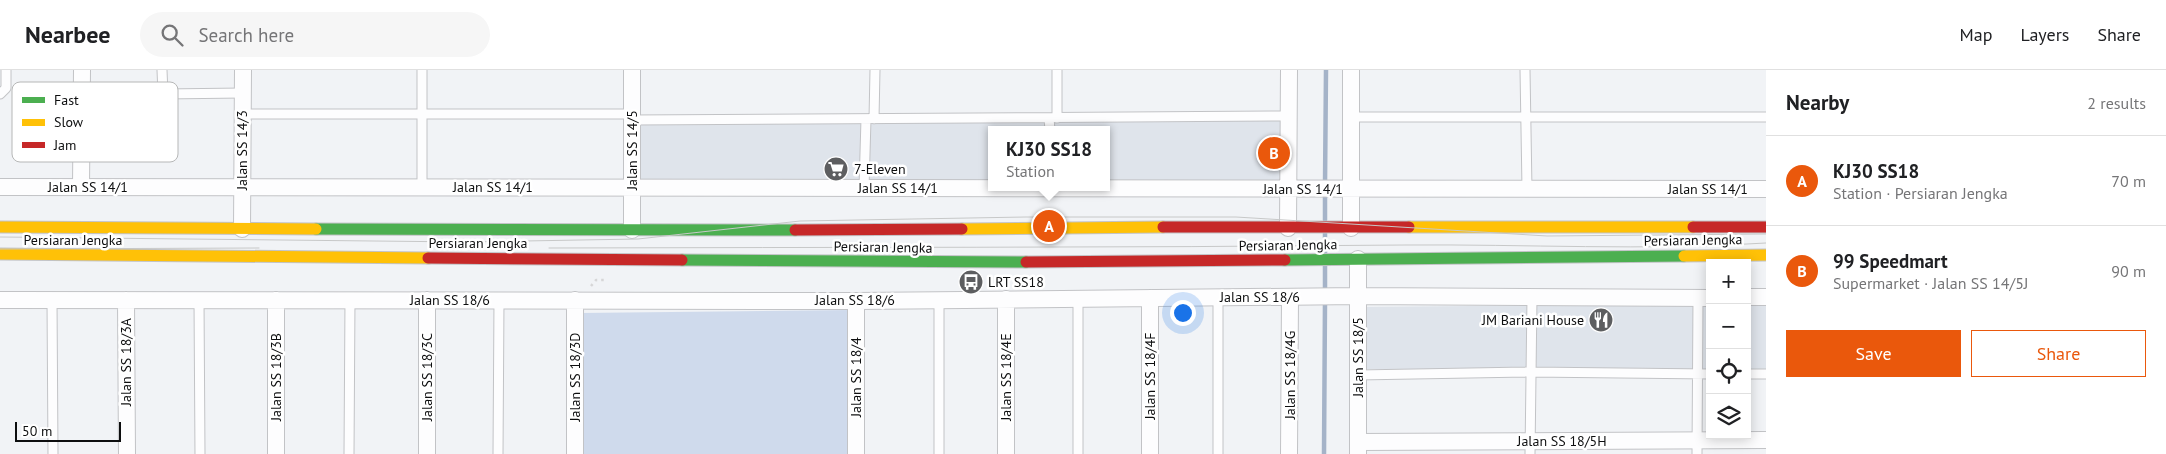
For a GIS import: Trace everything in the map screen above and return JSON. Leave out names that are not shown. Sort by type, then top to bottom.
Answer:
[{"type":"main road","name":"Persiaran Jengka","points":[[0,227],[632,230],[1766,227]]},
{"type":"main road","points":[[242,229],[243,256]]},
{"type":"main road","name":"Persiaran Jengka","points":[[0,254],[970,263],[1766,255]]},
{"type":"street","name":"Jalan SS 14/3","points":[[242,229],[243,70]]},
{"type":"street","name":"Jalan SS 14/5","points":[[632,70],[632,230]]},
{"type":"street","points":[[1288,228],[1289,70]]},
{"type":"street","points":[[1351,70],[1351,228]]},
{"type":"street","points":[[81,162],[81,187]]},
{"type":"street","name":"Jalan SS 14/1","points":[[0,187],[988,188]]},
{"type":"street","name":"Jalan SS 14/1","points":[[1110,188],[1766,189]]},
{"type":"street","name":"Jalan SS 18/5","points":[[1358,259],[1358,448]]},
{"type":"street","name":"Jalan SS 18/6","points":[[0,300],[856,301],[1358,296],[1704,298]]},
{"type":"street","points":[[1751,297],[1766,296]]},
{"type":"street","name":"Jalan SS 18/4G","points":[[1290,297],[1290,454]]},
{"type":"street","name":"Jalan SS 18/4F","points":[[1150,298],[1150,454]]},
{"type":"street","name":"Jalan SS 18/4E","points":[[1006,299],[1006,454]]},
{"type":"street","name":"Jalan SS 18/3A","points":[[126,300],[126,454]]},
{"type":"street","name":"Jalan SS 18/3B","points":[[276,300],[276,454]]},
{"type":"street","name":"Jalan SS 18/3C","points":[[427,300],[427,454]]},
{"type":"street","name":"Jalan SS 18/3D","points":[[575,300],[575,454]]},
{"type":"street","name":"Jalan SS 18/4","points":[[856,301],[856,454]]},
{"type":"street","name":"Jalan SS 18/5H","points":[[1358,448],[1697,447],[1766,440]]},
{"type":"lane","points":[[0,94],[6,88],[6,70]]},
{"type":"lane","points":[[422,70],[422,187]]},
{"type":"lane","points":[[864,188],[874,70]]},
{"type":"lane","points":[[1051,126],[1057,70]]},
{"type":"lane","points":[[1525,70],[1527,189]]},
{"type":"lane","points":[[178,94],[243,93]]},
{"type":"lane","points":[[242,114],[870,119],[1289,116]]},
{"type":"lane","points":[[1351,117],[1766,118]]},
{"type":"lane","points":[[1218,297],[1218,454]]},
{"type":"lane","points":[[1531,448],[1532,297]]},
{"type":"lane","points":[[1697,447],[1698,374],[1704,298]]},
{"type":"lane","points":[[1078,299],[1078,454]]},
{"type":"lane","points":[[52,300],[53,454]]},
{"type":"lane","points":[[199,300],[200,454]]},
{"type":"lane","points":[[349,454],[350,300]]},
{"type":"lane","points":[[498,454],[499,300]]},
{"type":"lane","points":[[939,300],[939,454]]},
{"type":"lane","points":[[1358,374],[1531,372],[1706,374]]},
{"type":"lane","points":[[1751,374],[1766,374]]},
{"type":"path","points":[[575,300],[596,280],[613,279]]},
{"type":"shaded area","points":[[1283,120],[1283,185],[1110,185],[1110,126],[988,126],[988,185],[639,186],[639,125]]},
{"type":"shaded area","points":[[1706,304],[1706,369],[1359,369],[1358,307]]},
{"type":"shaded area","points":[[1751,304],[1766,304],[1766,370],[1751,370]]},
{"type":"shaded area","points":[[850,310],[852,454],[581,454],[579,313]]},
{"type":"waterway","points":[[1325,185],[1326,70]]},
{"type":"waterway","points":[[1325,193],[1325,220]]},
{"type":"waterway","points":[[1325,233],[1325,253]]},
{"type":"waterway","points":[[1325,265],[1325,293]]},
{"type":"waterway","points":[[1324,454],[1325,300]]},
{"type":"tram line","points":[[0,237],[467,242],[638,239],[800,221],[1026,217],[1236,217],[1547,236],[1766,234]]},
{"type":"tram line","points":[[549,248],[1405,245],[1676,247],[1766,243]]},
{"type":"tram line","points":[[0,249],[259,248]]},
{"type":"traffic: fast","points":[[316,229],[795,230]]},
{"type":"traffic: fast","points":[[1285,260],[1684,256]]},
{"type":"traffic: fast","points":[[682,260],[1026,262]]},
{"type":"traffic: slow","points":[[0,227],[316,229]]},
{"type":"traffic: slow","points":[[962,229],[1163,227]]},
{"type":"traffic: slow","points":[[1409,227],[1693,227]]},
{"type":"traffic: slow","points":[[0,254],[428,258]]},
{"type":"traffic: slow","points":[[1684,256],[1766,255]]},
{"type":"traffic: jam","points":[[1163,227],[1409,227]]},
{"type":"traffic: jam","points":[[1693,227],[1766,227]]},
{"type":"traffic: jam","points":[[795,230],[962,229]]},
{"type":"traffic: jam","points":[[428,258],[682,260]]},
{"type":"traffic: jam","points":[[1026,262],[1285,260]]},
{"type":"place","name":"99 Speedmart","points":[[1274,153]]},
{"type":"place","name":"7-Eleven","points":[[836,169]]},
{"type":"place","name":"KJ30 SS18","points":[[1049,226]]},
{"type":"place","name":"LRT SS18","points":[[971,282]]},
{"type":"place","name":"JM Bariani House","points":[[1601,320]]}]
